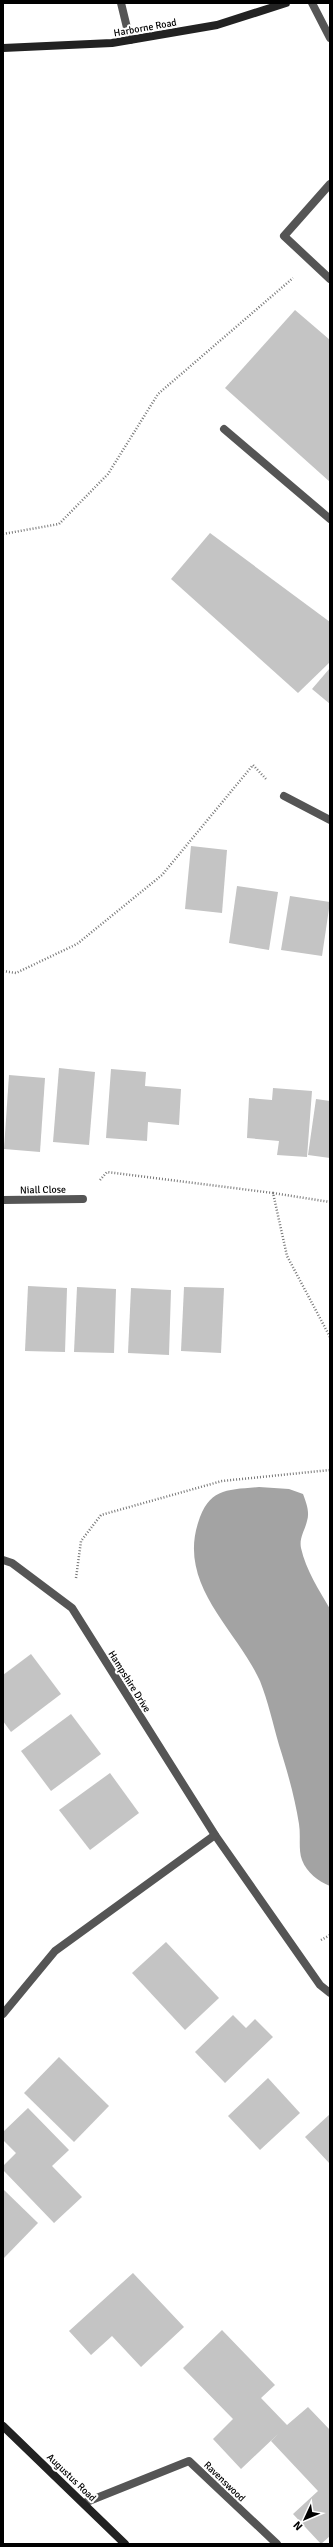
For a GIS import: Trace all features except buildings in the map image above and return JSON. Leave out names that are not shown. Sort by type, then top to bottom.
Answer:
[{"type":"main road","name":"Harborne Road","points":[[3,48],[112,43],[217,25],[286,3]]},
{"type":"main road","name":"Augustus Road","points":[[3,2426],[125,2544]]},
{"type":"street","points":[[121,3],[130,40]]},
{"type":"street","points":[[312,3],[330,38]]},
{"type":"street","points":[[330,184],[284,236],[330,279]]},
{"type":"street","points":[[224,429],[330,519]]},
{"type":"street","points":[[284,796],[330,820]]},
{"type":"street","name":"Niall Close","points":[[3,1200],[83,1199]]},
{"type":"street","name":"Hampshire Drive","points":[[3,1560],[12,1563],[72,1608],[215,1835],[320,1985],[330,1993]]},
{"type":"street","points":[[3,2014],[56,1951],[215,1835]]},
{"type":"street","name":"Ravenswood","points":[[84,2503],[189,2461],[277,2544]]},
{"type":"path","points":[[3,534],[59,524],[108,474],[158,394],[311,262]]},
{"type":"path","points":[[3,971],[16,973],[77,944],[162,875],[253,765],[284,796]]},
{"type":"path","points":[[83,1199],[107,1172],[273,1193],[330,1202]]},
{"type":"path","points":[[273,1193],[287,1256],[330,1337]]},
{"type":"path","points":[[72,1608],[81,1541],[101,1515],[222,1481],[330,1470]]},
{"type":"shaded area","points":[[259,1487],[289,1489],[303,1494],[307,1507],[308,1518],[301,1537],[301,1548],[309,1572],[330,1609],[330,1886],[313,1876],[304,1865],[300,1851],[299,1824],[293,1794],[263,1689],[250,1662],[213,1606],[203,1587],[196,1567],[194,1546],[198,1523],[202,1512],[208,1503],[213,1497],[228,1490]]}]
